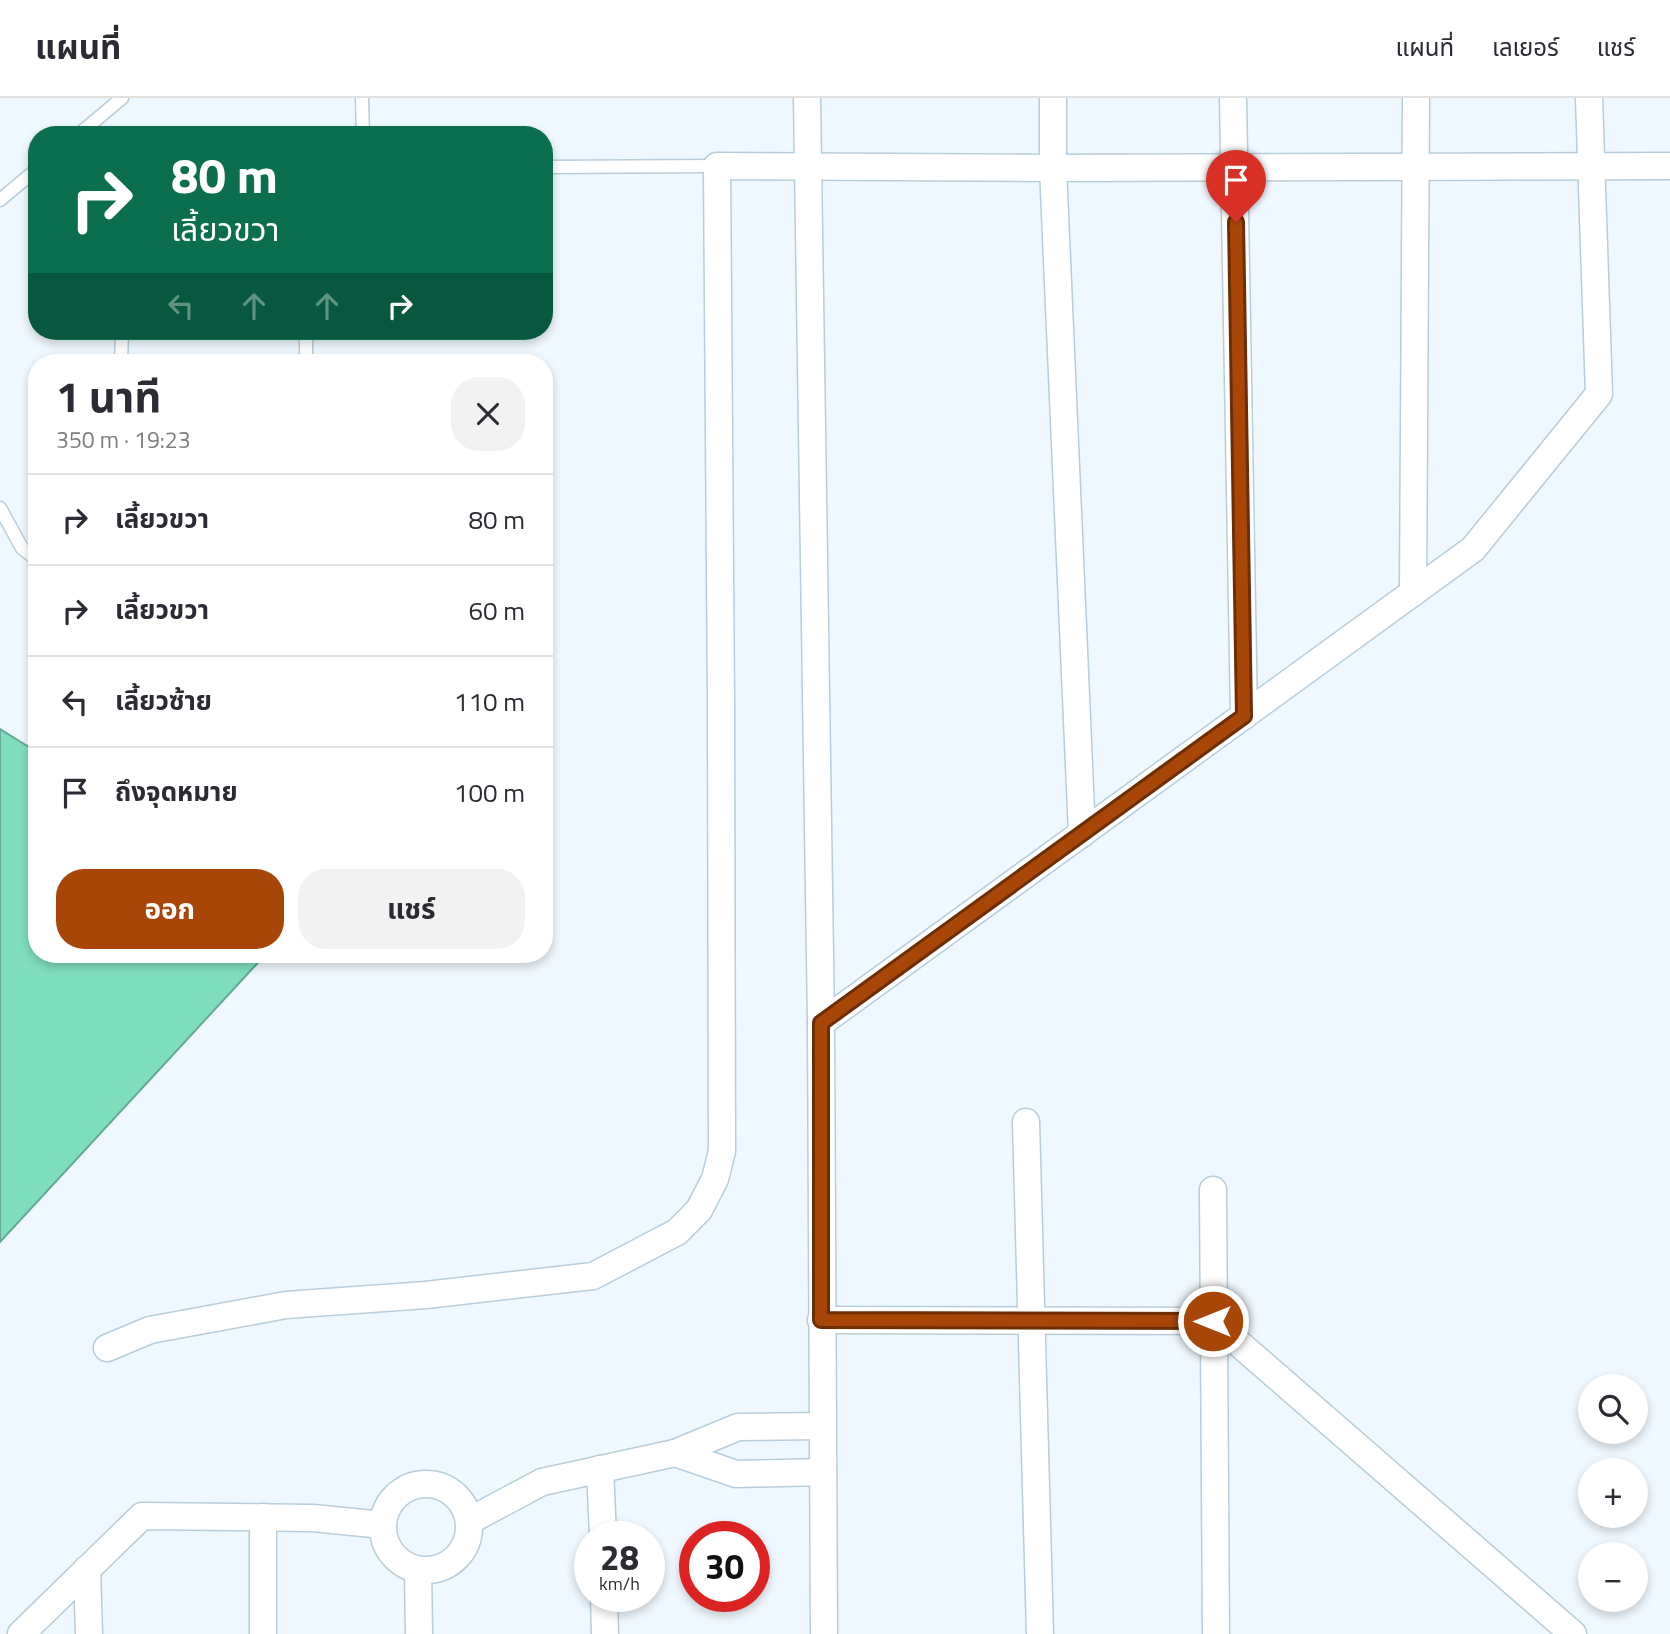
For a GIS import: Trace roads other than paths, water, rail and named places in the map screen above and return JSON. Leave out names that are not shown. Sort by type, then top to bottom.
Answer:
[{"type":"street","points":[[807,98],[821,1023],[824,1634]]},
{"type":"street","points":[[1053,98],[1053,168],[1082,834]]},
{"type":"street","points":[[1233,98],[1244,716]]},
{"type":"street","points":[[1413,593],[1416,98]]},
{"type":"street","points":[[821,1023],[1473,549],[1599,394],[1589,98]]},
{"type":"street","points":[[107,1348],[150,1330],[286,1305],[426,1295],[593,1276],[677,1232],[699,1210],[710,1189],[722,1151],[717,166],[1670,166]]},
{"type":"street","points":[[1026,1122],[1040,1634]]},
{"type":"street","points":[[1213,1190],[1216,1634]]},
{"type":"street","points":[[821,1320],[1213,1321],[1573,1634]]},
{"type":"street","points":[[469,1521],[542,1482],[675,1453],[738,1427],[822,1426]]},
{"type":"street","points":[[675,1453],[736,1474],[823,1472]]},
{"type":"street","points":[[600,1469],[602,1521]]},
{"type":"street","points":[[437,1484],[448,1489],[466,1508],[469,1534],[457,1558],[445,1566],[418,1570],[405,1565],[394,1556],[387,1545],[383,1525],[389,1504],[398,1493],[410,1486],[437,1484]]},
{"type":"street","points":[[21,1634],[142,1516],[313,1518],[383,1525]]},
{"type":"street","points":[[262,1517],[263,1634]]},
{"type":"street","points":[[87,1569],[89,1634]]},
{"type":"street","points":[[418,1570],[419,1634]]},
{"type":"street","points":[[605,1612],[606,1634]]},
{"type":"lane","points":[[89,126],[122,98]]},
{"type":"lane","points":[[362,98],[363,126]]},
{"type":"lane","points":[[553,167],[717,166]]},
{"type":"lane","points":[[0,200],[28,180]]},
{"type":"lane","points":[[0,508],[22,548],[28,553]]}]
